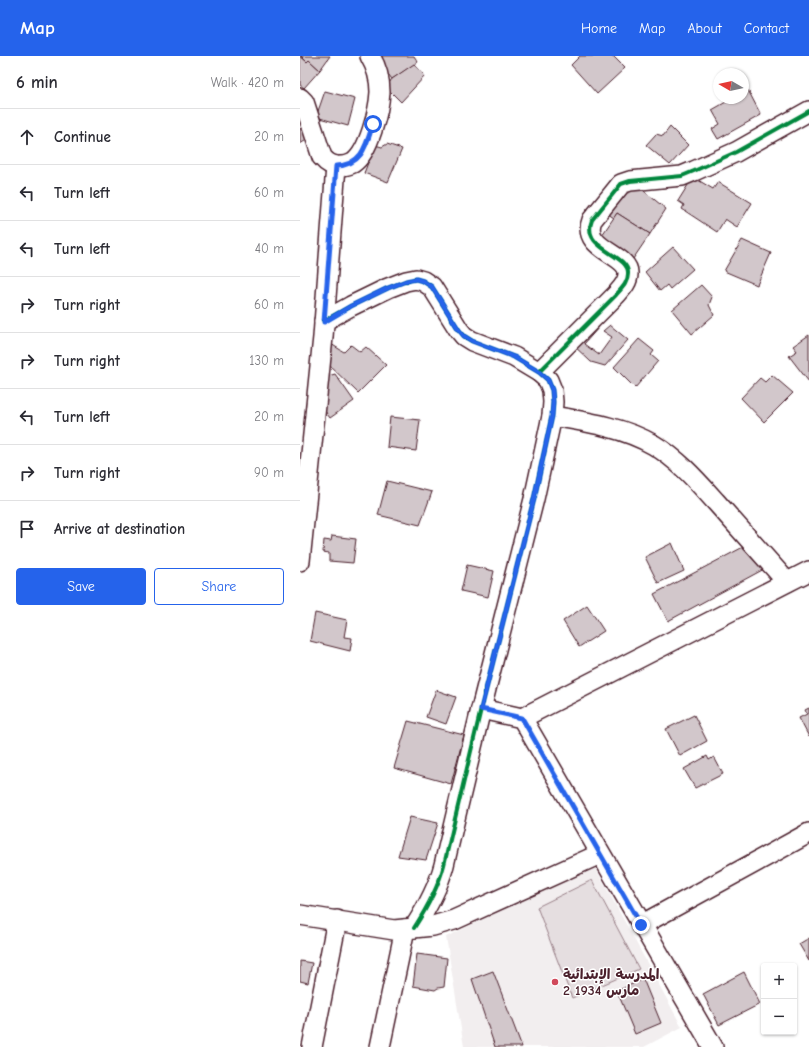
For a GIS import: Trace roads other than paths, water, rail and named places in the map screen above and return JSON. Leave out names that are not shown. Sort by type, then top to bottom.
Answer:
[{"type":"street","points":[[300,98],[304,102],[322,157],[327,163],[336,166],[346,166],[352,163],[358,158],[367,142],[378,108],[380,90],[377,73],[370,56]]},
{"type":"street","points":[[539,372],[616,295],[626,282],[628,269],[624,264],[595,242],[590,232],[592,220],[621,184],[630,180],[682,176],[694,172],[736,152],[809,111]]},
{"type":"street","points":[[300,561],[305,480],[324,322],[336,166]]},
{"type":"street","points":[[324,322],[351,306],[388,288],[406,281],[416,279],[423,281],[432,287],[464,336],[472,341],[514,357],[539,372],[548,380],[552,390],[552,416],[534,499],[439,883],[424,913],[409,929],[380,1047]]},
{"type":"street","points":[[552,416],[606,426],[628,433],[653,445],[670,456],[698,483],[787,582]]},
{"type":"street","points":[[481,709],[522,718],[809,571]]},
{"type":"street","points":[[522,718],[713,1047]]},
{"type":"street","points":[[641,925],[809,833]]},
{"type":"street","points":[[300,915],[394,930],[433,926],[454,920],[600,854]]},
{"type":"street","points":[[312,1047],[337,920]]},
{"type":"place","name":"المدرسة الإبتدائية 2 مارس 1934","points":[[555,982]]}]
